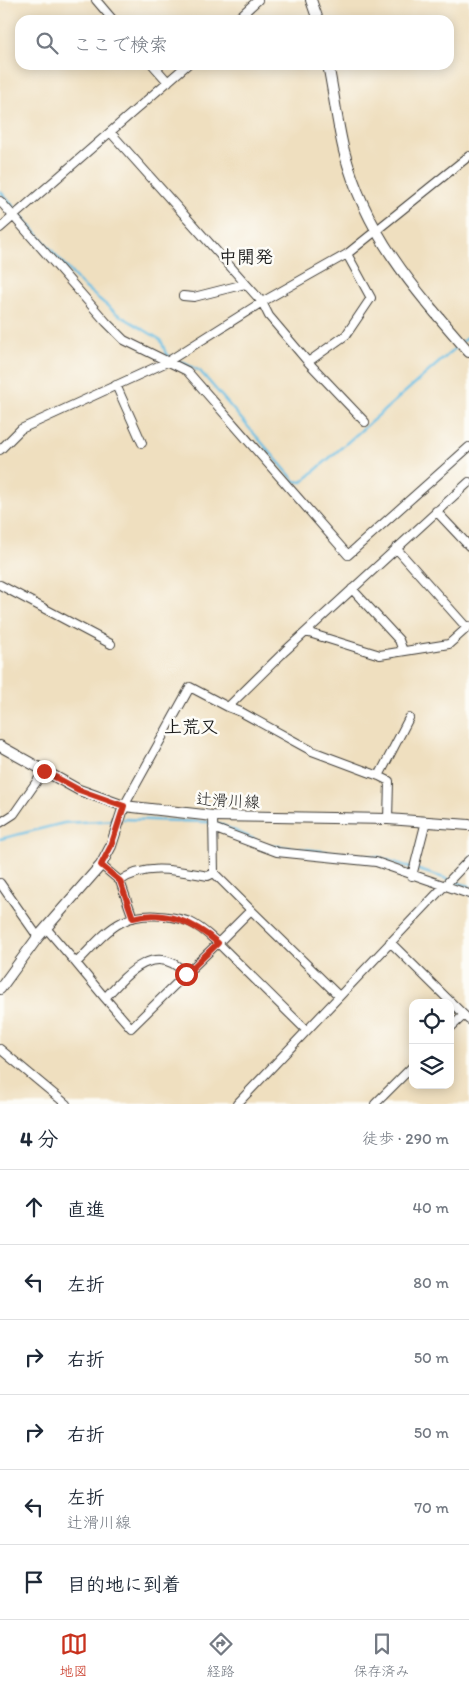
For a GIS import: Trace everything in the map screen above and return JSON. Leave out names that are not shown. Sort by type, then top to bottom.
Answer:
[{"type":"street","points":[[96,0],[109,15]]},
{"type":"street","points":[[242,15],[258,0]]},
{"type":"street","points":[[311,0],[316,15]]},
{"type":"street","points":[[157,70],[168,82]]},
{"type":"street","points":[[0,228],[181,70]]},
{"type":"street","points":[[329,70],[344,151],[358,192],[376,232],[402,273],[469,352]]},
{"type":"street","points":[[111,133],[262,302],[269,316],[308,362],[365,422]]},
{"type":"street","points":[[0,450],[21,429],[167,362],[262,302],[347,254],[469,156]]},
{"type":"street","points":[[0,201],[124,340],[187,371],[348,555],[469,447]]},
{"type":"street","points":[[308,362],[346,335],[371,298],[347,254]]},
{"type":"street","points":[[183,296],[194,297],[246,284]]},
{"type":"street","points":[[116,385],[142,444]]},
{"type":"street","points":[[228,708],[306,632],[469,482]]},
{"type":"street","points":[[436,511],[469,546]]},
{"type":"street","points":[[306,632],[380,655],[449,644],[468,627],[396,548]]},
{"type":"street","points":[[0,585],[111,644]]},
{"type":"street","points":[[352,589],[399,640],[403,651]]},
{"type":"street","points":[[0,989],[38,937],[101,865],[111,846],[124,806],[190,687],[228,708],[241,712],[312,751],[389,781],[388,819]]},
{"type":"street","points":[[379,776],[409,718]]},
{"type":"street","name":"辻滑川線","points":[[0,746],[79,790],[124,806],[214,816],[388,819],[469,825]]},
{"type":"street","points":[[0,822],[14,814],[44,771]]},
{"type":"street","points":[[214,816],[214,874],[339,996]]},
{"type":"street","points":[[412,876],[426,821]]},
{"type":"street","points":[[214,828],[277,852],[376,862],[412,876],[469,894]]},
{"type":"street","points":[[237,1104],[469,860]]},
{"type":"street","points":[[101,865],[120,881],[133,918]]},
{"type":"street","points":[[120,881],[132,872],[167,869],[208,876],[214,874]]},
{"type":"street","points":[[0,884],[38,937]]},
{"type":"street","points":[[46,928],[131,1028],[252,910]]},
{"type":"street","points":[[76,963],[113,928],[133,918],[165,916],[189,922],[202,929],[218,943],[306,1030]]},
{"type":"street","points":[[390,942],[466,1017],[454,1025]]},
{"type":"street","points":[[105,998],[138,965],[148,962],[174,964],[186,974]]},
{"type":"street","points":[[0,1049],[66,1104]]},
{"type":"street","points":[[375,1104],[409,1070]]},
{"type":"waterway","points":[[0,191],[82,285],[116,313],[161,340],[166,354],[171,357]]},
{"type":"waterway","points":[[463,341],[469,336]]},
{"type":"waterway","points":[[176,359],[200,371],[295,481],[302,482],[459,345]]},
{"type":"waterway","points":[[123,819],[208,822],[219,824],[256,840]]},
{"type":"waterway","points":[[0,839],[64,823],[118,820]]},
{"type":"waterway","points":[[266,845],[378,857],[469,886]]},
{"type":"district","name":"中開発","points":[[246,257]]},
{"type":"district","name":"上荒又","points":[[191,727]]},
{"type":"route","points":[[44,771],[79,790],[124,806],[111,846],[101,865],[120,881],[133,918],[165,916],[189,922],[202,929],[218,943],[186,974]]}]
